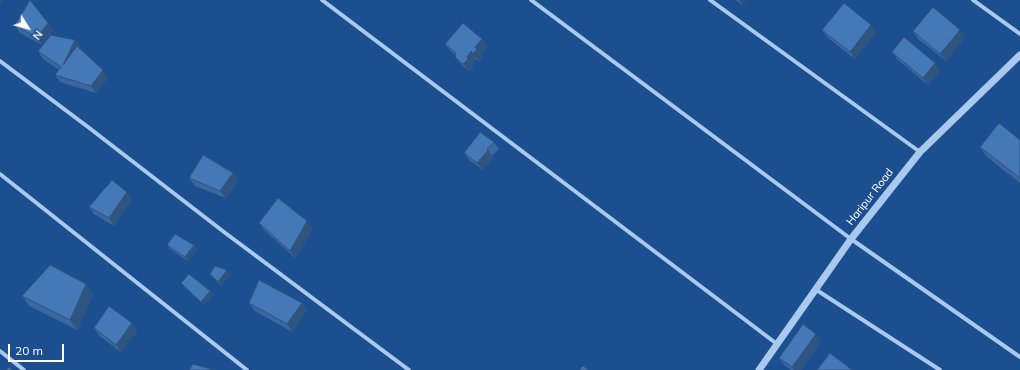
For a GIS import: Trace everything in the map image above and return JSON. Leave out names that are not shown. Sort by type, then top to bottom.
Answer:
[{"type":"street","points":[[322,0],[777,344]]},
{"type":"street","points":[[531,0],[851,239],[1020,357]]},
{"type":"street","points":[[710,0],[920,152]]},
{"type":"street","points":[[973,0],[1020,34]]},
{"type":"street","name":"Haripur Road","points":[[759,370],[851,239],[920,152],[1020,55]]},
{"type":"street","points":[[0,61],[408,370]]},
{"type":"street","points":[[0,174],[247,370]]},
{"type":"street","points":[[815,289],[940,370]]},
{"type":"street","points":[[0,351],[24,370]]},
{"type":"building","points":[[30,0],[48,23],[37,38],[15,25]]},
{"type":"building","points":[[844,3],[871,25],[850,52],[822,30]]},
{"type":"building","points":[[933,7],[960,30],[940,54],[913,31]]},
{"type":"building","points":[[463,23],[482,39],[475,47],[477,49],[473,54],[471,51],[467,57],[468,59],[463,64],[455,57],[456,53],[445,44]]},
{"type":"building","points":[[51,35],[75,40],[63,65],[77,46],[103,70],[91,86],[55,75],[61,67],[38,51]]},
{"type":"building","points":[[904,37],[935,63],[923,78],[892,52]]},
{"type":"building","points":[[999,123],[1020,140],[1020,178],[980,147]]},
{"type":"building","points":[[480,132],[494,142],[477,163],[464,153]]},
{"type":"building","points":[[203,155],[233,173],[220,191],[189,178]]},
{"type":"building","points":[[112,180],[127,192],[109,218],[89,207]]},
{"type":"building","points":[[278,198],[307,221],[290,251],[259,223]]},
{"type":"building","points":[[175,234],[194,245],[185,257],[167,245]]},
{"type":"building","points":[[50,265],[86,284],[70,320],[22,296]]},
{"type":"building","points":[[215,266],[227,270],[218,282],[210,274]]},
{"type":"building","points":[[189,274],[210,291],[201,302],[181,283]]},
{"type":"building","points":[[259,280],[302,303],[287,324],[249,303]]},
{"type":"building","points":[[109,306],[132,323],[116,345],[94,328]]},
{"type":"building","points":[[803,324],[816,334],[792,367],[779,358]]},
{"type":"building","points":[[830,353],[852,370],[817,370]]},
{"type":"building","points":[[193,364],[211,369],[189,370]]},
{"type":"building","points":[[583,366],[589,370],[579,370]]},
{"type":"building","points":[[9,367],[13,370],[6,370]]}]
